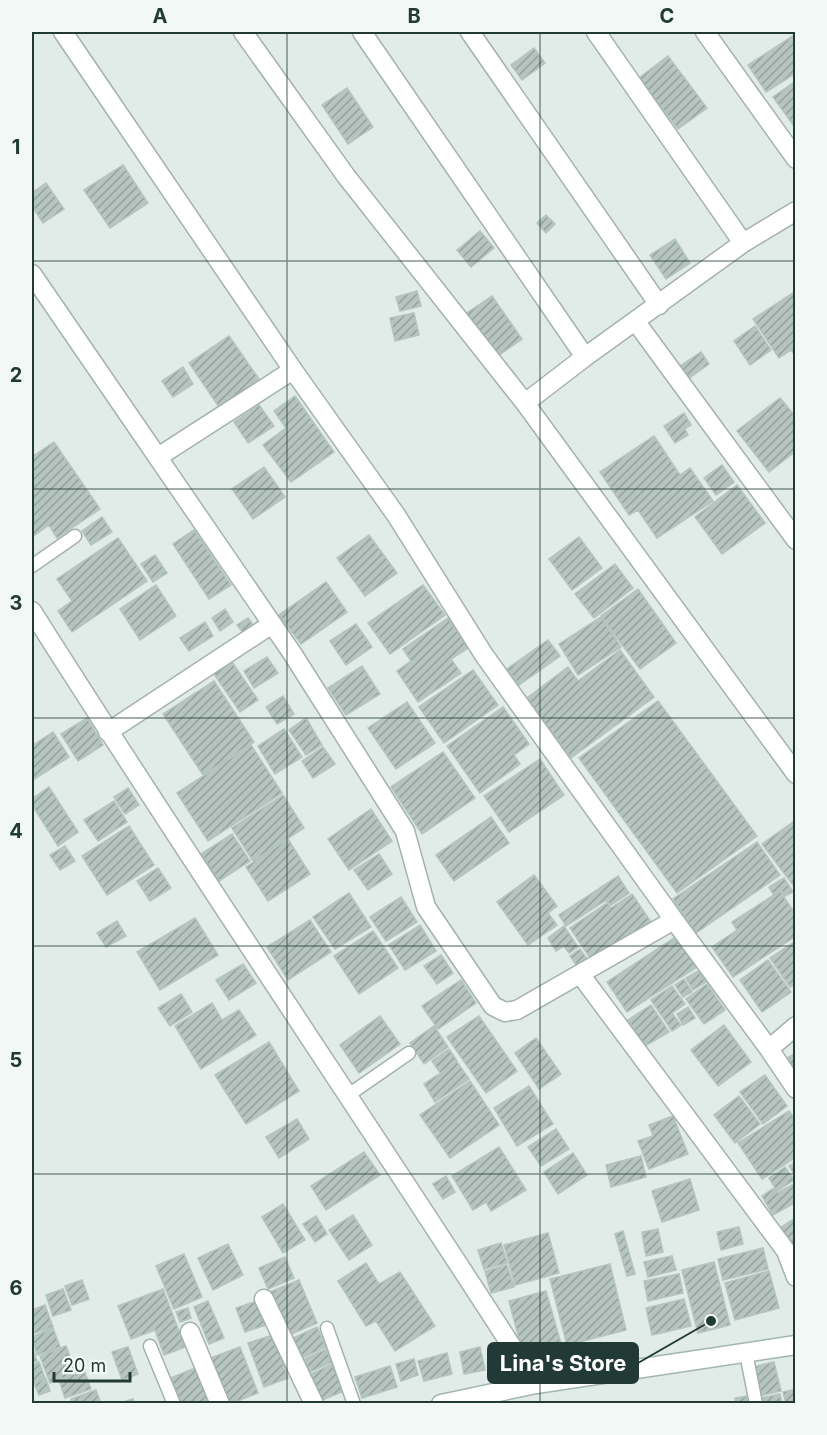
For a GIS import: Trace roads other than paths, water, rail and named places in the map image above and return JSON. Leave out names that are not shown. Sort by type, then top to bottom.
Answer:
[{"type":"street","points":[[63,32],[293,370],[396,514],[484,655],[769,1049],[795,1089]]},
{"type":"street","points":[[243,32],[346,176],[525,403],[795,774]]},
{"type":"street","points":[[362,32],[585,357]]},
{"type":"street","points":[[470,32],[659,305]]},
{"type":"street","points":[[596,32],[743,243]]},
{"type":"street","points":[[705,32],[795,159]]},
{"type":"street","points":[[525,403],[743,243],[795,211]]},
{"type":"street","points":[[32,274],[272,624],[405,831],[426,907],[493,1006],[505,1012],[517,1010],[674,920]]},
{"type":"street","points":[[636,322],[795,540]]},
{"type":"street","points":[[158,457],[293,370]]},
{"type":"street","points":[[32,611],[108,732],[447,1245],[536,1384]]},
{"type":"street","points":[[108,732],[272,624]]},
{"type":"street","points":[[580,974],[786,1251],[795,1278]]},
{"type":"street","points":[[769,1049],[795,1026]]},
{"type":"street","points":[[264,1299],[314,1404]]},
{"type":"street","points":[[190,1332],[220,1404]]},
{"type":"street","points":[[447,1403],[536,1384],[795,1345]]},
{"type":"lane","points":[[32,566],[75,536]]},
{"type":"lane","points":[[347,1096],[409,1053]]},
{"type":"lane","points":[[327,1328],[354,1404]]},
{"type":"lane","points":[[150,1346],[174,1404]]},
{"type":"lane","points":[[746,1353],[756,1404]]},
{"type":"place","name":"Lina's Store","points":[[711,1321]]}]
